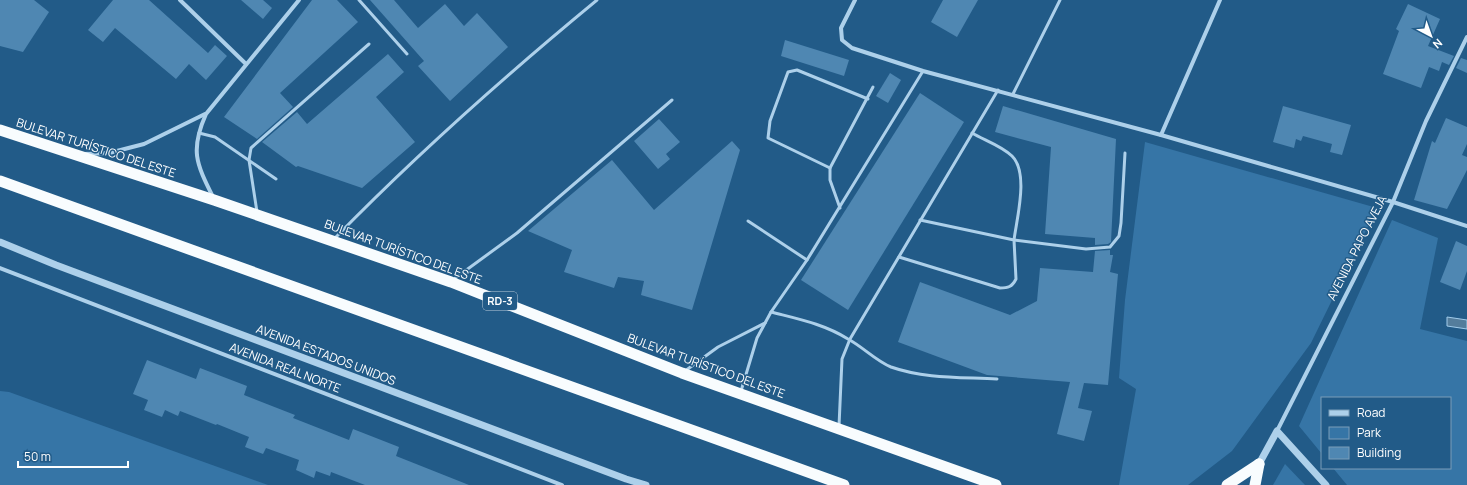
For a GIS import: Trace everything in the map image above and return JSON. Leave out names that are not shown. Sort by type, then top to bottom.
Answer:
[{"type":"highway","name":"BULEVAR TURÍSTICO DEL ESTE","points":[[0,130],[214,200],[451,282],[682,373],[996,485]]},
{"type":"highway","points":[[0,181],[844,485]]},
{"type":"highway","points":[[1227,485],[1259,464]]},
{"type":"highway","points":[[1255,485],[1259,464]]},
{"type":"street","points":[[180,0],[246,64]]},
{"type":"street","points":[[214,200],[201,174],[196,154],[197,133],[206,114],[299,0]]},
{"type":"street","points":[[855,0],[841,28],[842,40],[852,48],[923,71],[1161,135],[1393,202],[1467,226]]},
{"type":"street","points":[[1161,135],[1220,0]]},
{"type":"street","name":"AVENIDA PAPO AVEJA","points":[[1259,464],[1393,202],[1426,121],[1467,38]]},
{"type":"street","points":[[73,154],[109,153],[144,144],[206,114]]},
{"type":"street","name":"AVENIDA ESTADOS UNIDOS","points":[[0,242],[56,265],[360,380],[618,476],[646,485]]},
{"type":"street","name":"AVENIDA REAL NORTE","points":[[0,268],[562,485]]},
{"type":"street","points":[[1277,431],[1326,485]]},
{"type":"lane","points":[[360,0],[407,54]]},
{"type":"lane","points":[[332,241],[384,188],[483,98],[597,0]]},
{"type":"lane","points":[[1013,94],[1060,0]]},
{"type":"lane","points":[[257,215],[249,160],[251,148],[369,44]]},
{"type":"lane","points":[[830,168],[768,138],[770,121],[788,72],[797,70],[868,99]]},
{"type":"lane","points":[[740,394],[757,338],[771,312],[807,260],[840,208],[923,71]]},
{"type":"lane","points":[[840,208],[830,180],[830,168],[868,99],[873,87]]},
{"type":"lane","points":[[839,429],[842,359],[850,339],[998,90]]},
{"type":"lane","points":[[451,282],[517,233],[672,100]]},
{"type":"lane","points":[[197,133],[215,137],[276,179]]},
{"type":"lane","points":[[898,257],[1000,288],[1010,288],[1016,279],[1014,240],[1021,179],[1020,167],[1008,153],[972,133]]},
{"type":"lane","points":[[920,220],[1014,240],[1086,249],[1110,247],[1119,236],[1125,153]]},
{"type":"lane","points":[[748,221],[807,260]]},
{"type":"lane","points":[[771,312],[823,325],[850,339],[889,366],[903,371],[921,375],[997,379]]},
{"type":"lane","points":[[682,373],[718,347],[765,323]]},
{"type":"green space","points":[[1145,142],[1377,208],[1311,343],[1232,451],[1188,485],[1119,485],[1136,389],[1119,378],[1125,300]]},
{"type":"green space","points":[[1392,220],[1438,238],[1420,329],[1467,341],[1467,485],[1347,485],[1334,469],[1451,469],[1451,397],[1321,397],[1321,453],[1299,426]]},
{"type":"green space","points":[[0,391],[9,392],[268,485],[0,485]]},
{"type":"green space","points":[[1285,464],[1305,485],[1273,485]]},
{"type":"shaded area","points":[[1447,317],[1467,320],[1467,329],[1447,326]]},
{"type":"building","points":[[0,0],[34,0],[49,12],[23,52],[0,46]]},
{"type":"building","points":[[113,0],[149,0],[208,53],[215,45],[227,56],[206,80],[189,64],[176,79],[115,28],[103,42],[88,30]]},
{"type":"building","points":[[241,0],[263,0],[272,8],[263,19]]},
{"type":"building","points":[[312,0],[337,0],[358,22],[280,93],[293,107],[257,139],[224,117]]},
{"type":"building","points":[[370,0],[394,0],[418,28],[445,4],[464,26],[477,13],[508,47],[450,101],[418,66],[424,61]]},
{"type":"building","points":[[943,0],[978,0],[957,37],[931,22]]},
{"type":"building","points":[[1408,4],[1440,19],[1428,46],[1454,56],[1449,65],[1442,62],[1439,71],[1429,67],[1421,88],[1383,74],[1399,31],[1396,29]]},
{"type":"building","points":[[785,40],[849,60],[844,76],[781,56]]},
{"type":"building","points":[[388,54],[404,72],[376,97],[415,142],[362,188],[298,166],[296,167],[262,142],[297,112],[307,124]]},
{"type":"building","points":[[1461,58],[1467,60],[1467,73],[1456,68]]},
{"type":"building","points":[[890,73],[901,80],[888,103],[876,96]]},
{"type":"building","points":[[920,93],[964,122],[848,310],[801,280]]},
{"type":"building","points":[[1003,106],[1116,139],[1111,242],[1108,244],[1095,245],[1095,238],[1045,234],[1051,147],[995,132]]},
{"type":"building","points":[[1283,106],[1351,125],[1342,155],[1330,152],[1332,144],[1303,136],[1301,141],[1296,139],[1294,148],[1273,142]]},
{"type":"building","points":[[1446,118],[1467,127],[1467,144],[1462,155],[1467,157],[1467,170],[1447,209],[1414,200],[1432,141],[1435,143]]},
{"type":"building","points":[[659,119],[680,142],[666,154],[670,159],[658,169],[634,141]]},
{"type":"building","points":[[732,141],[740,150],[692,310],[641,295],[644,281],[618,277],[614,288],[564,272],[572,250],[528,231],[612,160],[654,210]]},
{"type":"building","points":[[1456,241],[1467,246],[1467,271],[1460,290],[1440,282]]},
{"type":"building","points":[[1110,250],[1110,255],[1113,255],[1110,272],[1118,274],[1108,385],[1084,383],[1078,408],[1092,411],[1084,441],[1057,434],[1070,382],[987,375],[898,342],[920,282],[1010,315],[1037,301],[1040,268],[1093,272],[1095,251]]},
{"type":"building","points":[[147,360],[196,379],[200,368],[247,386],[244,395],[295,415],[293,418],[349,440],[353,429],[399,447],[396,456],[469,485],[365,485],[331,472],[330,476],[316,471],[314,478],[296,470],[299,460],[266,448],[263,454],[245,447],[249,437],[217,424],[216,425],[180,411],[178,416],[165,410],[162,417],[144,410],[148,400],[133,394]]}]
